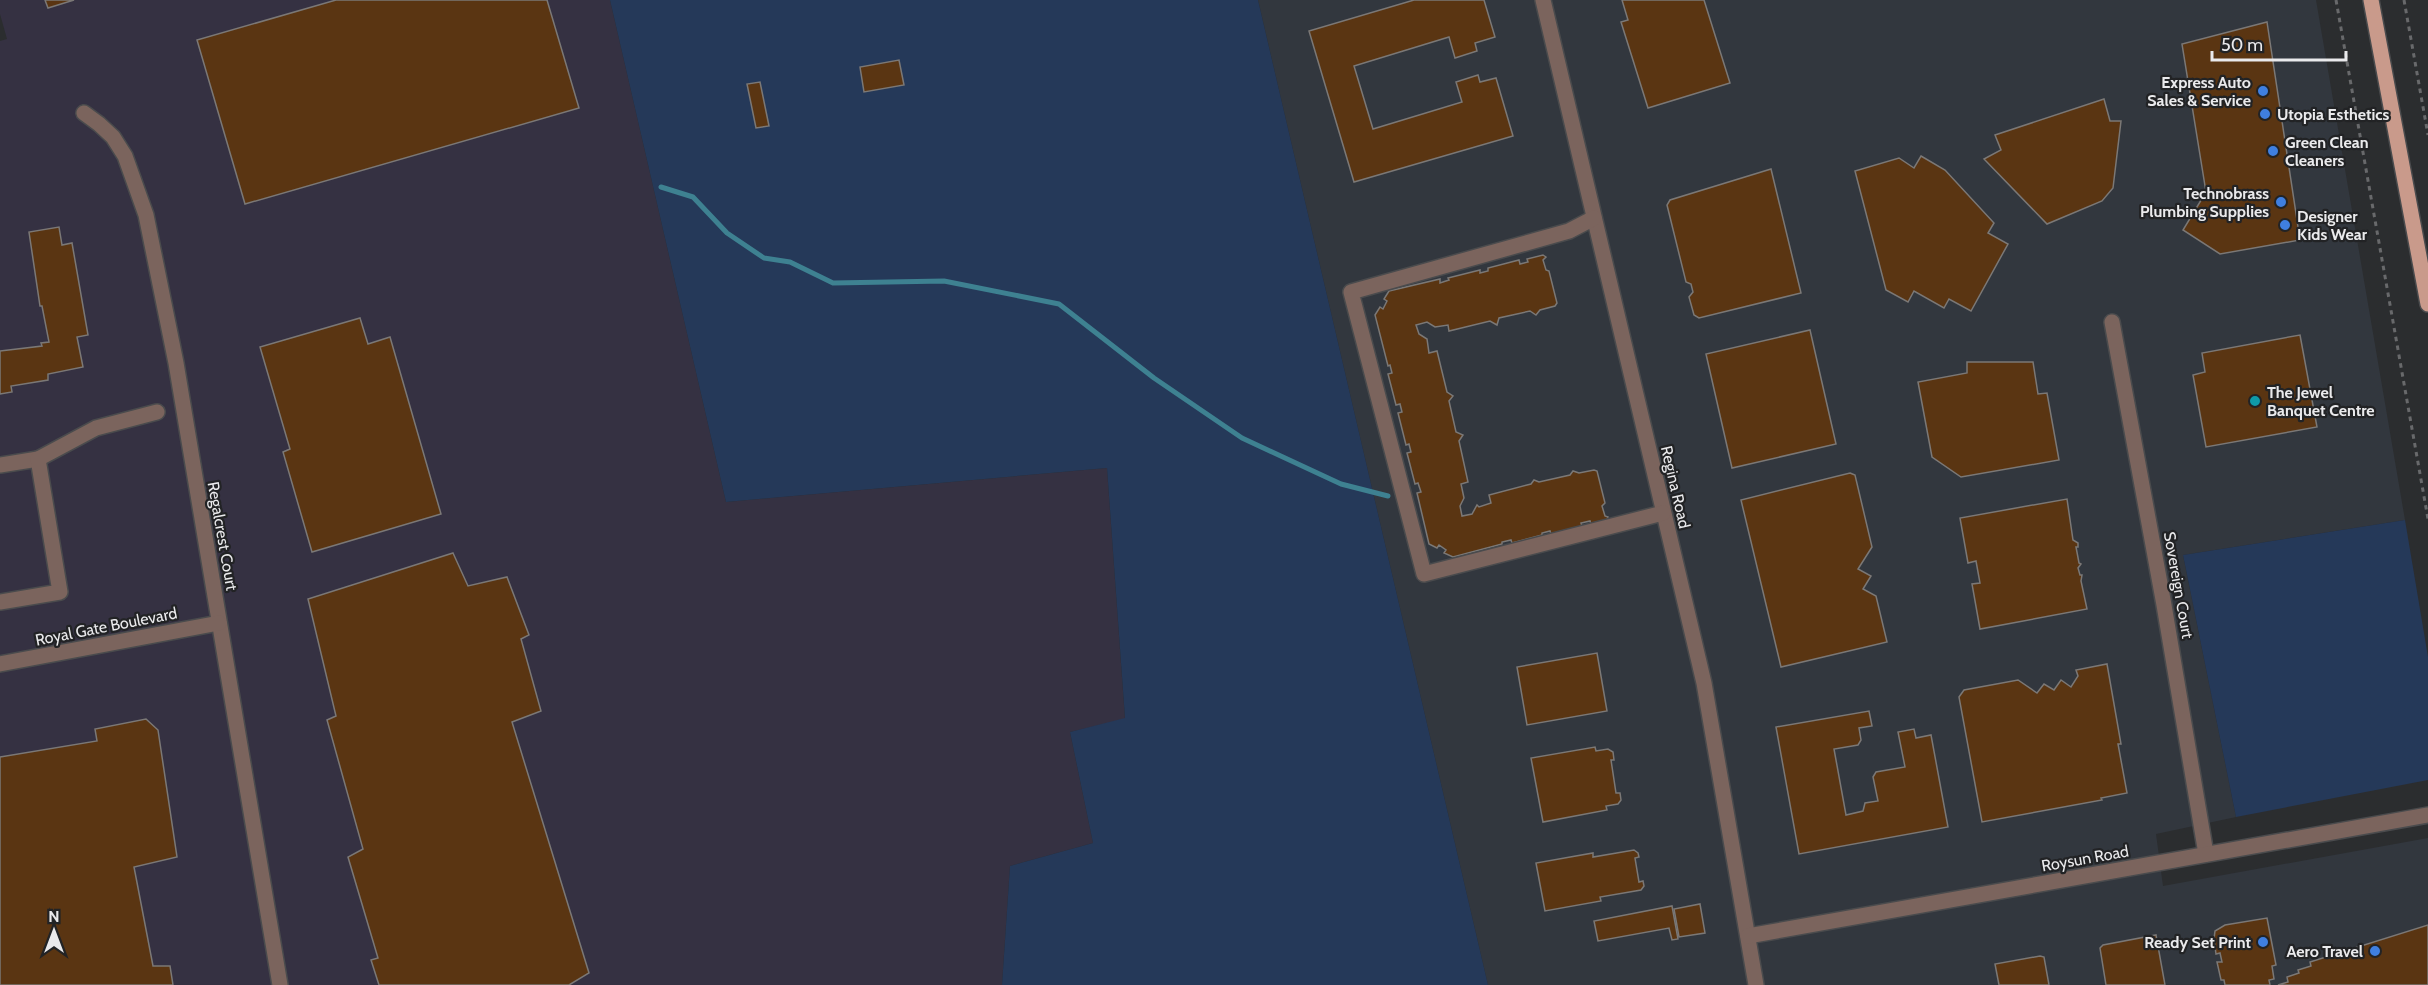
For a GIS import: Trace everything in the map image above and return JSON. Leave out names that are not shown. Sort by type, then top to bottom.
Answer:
[{"type":"main road","points":[[2371,0],[2428,304]]},
{"type":"street","name":"Regina Road","points":[[1544,0],[1704,683],[1756,985]]},
{"type":"street","name":"Regalcrest Court","points":[[84,112],[106,130],[126,156],[146,215],[176,363],[280,985]]},
{"type":"street","points":[[1594,218],[1569,231],[1351,292],[1424,574],[1663,513]]},
{"type":"street","name":"Sovereign Court","points":[[2112,322],[2164,605],[2206,854]]},
{"type":"street","points":[[0,465],[38,459],[96,428],[157,412]]},
{"type":"street","points":[[0,602],[60,592],[38,459]]},
{"type":"street","name":"Royal Gate Boulevard","points":[[0,664],[219,623]]},
{"type":"street","name":"Roysun Road","points":[[1748,936],[2428,815]]},
{"type":"path","points":[[2336,0],[2428,519]]},
{"type":"path","points":[[2404,0],[2428,135]]},
{"type":"shaded area","points":[[0,0],[610,0],[726,502],[1107,468],[1125,719],[1070,732],[1093,843],[1010,866],[1002,985],[0,985],[0,41],[7,39],[0,14]]},
{"type":"shaded area","points":[[610,0],[1258,0],[1488,985],[1002,985],[1010,866],[1093,843],[1070,732],[1125,718],[1107,468],[726,502]]},
{"type":"shaded area","points":[[1258,0],[2316,0],[2405,520],[2183,555],[2236,817],[2156,834],[2163,886],[2428,838],[2428,985],[1488,985]]},
{"type":"shaded area","points":[[2405,520],[2428,657],[2428,780],[2236,817],[2183,555]]},
{"type":"building","points":[[45,0],[74,0],[48,8]]},
{"type":"building","points":[[336,0],[547,0],[579,108],[245,204],[197,40]]},
{"type":"building","points":[[1414,0],[1484,0],[1495,37],[1475,43],[1477,51],[1455,58],[1449,37],[1354,66],[1373,129],[1462,102],[1456,82],[1478,75],[1480,82],[1496,78],[1513,136],[1354,182],[1309,31]]},
{"type":"building","points":[[1622,0],[1704,0],[1730,83],[1648,108],[1621,22],[1628,20]]},
{"type":"building","points":[[2267,22],[2300,240],[2220,254],[2183,230],[2206,192],[2182,44]]},
{"type":"building","points":[[899,60],[904,85],[864,92],[860,67]]},
{"type":"building","points":[[760,82],[769,126],[756,128],[747,84]]},
{"type":"building","points":[[2104,99],[2110,121],[2121,121],[2113,188],[2102,201],[2047,224],[1984,159],[2001,150],[1995,135]]},
{"type":"building","points":[[1921,156],[1945,170],[1994,223],[1988,233],[2008,244],[1971,311],[1949,299],[1944,308],[1914,291],[1908,302],[1886,290],[1855,171],[1899,158],[1914,168]]},
{"type":"building","points":[[1771,169],[1801,293],[1699,318],[1694,315],[1689,297],[1693,292],[1691,284],[1686,282],[1667,205],[1670,200]]},
{"type":"building","points":[[59,227],[62,245],[72,243],[88,335],[77,337],[83,367],[48,374],[48,380],[11,386],[12,392],[0,394],[0,351],[42,346],[41,343],[49,342],[42,306],[40,306],[29,232]]},
{"type":"building","points":[[1543,255],[1546,257],[1543,260],[1546,270],[1549,271],[1557,303],[1555,306],[1540,310],[1536,315],[1530,311],[1499,318],[1497,325],[1490,321],[1449,331],[1448,325],[1435,327],[1427,322],[1416,325],[1419,334],[1427,339],[1429,353],[1437,351],[1447,392],[1453,396],[1449,401],[1456,432],[1463,435],[1459,441],[1468,482],[1461,484],[1464,498],[1460,506],[1462,516],[1472,514],[1477,505],[1479,507],[1491,503],[1489,495],[1531,484],[1534,480],[1539,482],[1570,475],[1573,471],[1579,473],[1594,470],[1597,471],[1605,503],[1602,506],[1605,516],[1608,517],[1607,520],[1591,524],[1590,521],[1581,523],[1582,526],[1551,534],[1550,531],[1512,543],[1511,540],[1502,542],[1502,544],[1453,557],[1444,553],[1446,550],[1439,545],[1437,548],[1429,544],[1417,493],[1421,492],[1418,483],[1415,484],[1407,453],[1411,452],[1409,444],[1406,445],[1398,413],[1402,412],[1400,404],[1396,405],[1388,374],[1392,373],[1390,365],[1388,366],[1375,315],[1380,307],[1383,309],[1387,301],[1384,299],[1389,291],[1440,279],[1440,283],[1449,280],[1448,278],[1480,270],[1480,273],[1488,271],[1488,268],[1519,260],[1520,264],[1528,262],[1527,259]]},
{"type":"building","points":[[360,318],[368,344],[390,337],[441,514],[312,552],[283,452],[290,449],[260,347]]},
{"type":"building","points":[[1810,330],[1836,444],[1732,468],[1706,354]]},
{"type":"building","name":"The Jewel Banquet Centre","points":[[2300,335],[2317,427],[2206,447],[2193,375],[2205,372],[2202,353]]},
{"type":"building","points":[[1967,362],[2033,362],[2038,394],[2047,393],[2059,460],[1961,477],[1932,457],[1918,382],[1967,373]]},
{"type":"building","points":[[1850,473],[1855,475],[1872,547],[1858,569],[1871,576],[1863,589],[1876,596],[1887,642],[1781,667],[1741,500]]},
{"type":"building","points":[[2067,499],[2073,540],[2078,543],[2076,547],[2081,564],[2078,568],[2082,575],[2081,581],[2087,609],[1980,629],[1972,584],[1980,583],[1976,561],[1968,563],[1960,518]]},
{"type":"building","points":[[453,553],[468,586],[507,577],[529,635],[521,639],[541,711],[512,722],[589,973],[569,985],[379,985],[371,960],[378,958],[348,857],[363,849],[327,720],[336,716],[308,599]]},
{"type":"building","points":[[1597,653],[1607,711],[1527,725],[1517,667]]},
{"type":"building","points":[[2107,664],[2127,793],[2101,798],[2102,800],[1982,822],[1959,697],[1964,690],[2018,680],[2037,693],[2044,684],[2054,690],[2061,680],[2071,687],[2078,676],[2076,670]]},
{"type":"building","points":[[1869,711],[1872,726],[1859,728],[1861,740],[1858,745],[1834,749],[1846,815],[1863,811],[1865,803],[1878,801],[1873,777],[1876,772],[1905,767],[1898,732],[1914,729],[1916,738],[1931,735],[1948,827],[1799,854],[1776,727]]},
{"type":"building","points":[[146,719],[158,730],[177,857],[134,867],[153,966],[170,966],[173,985],[0,985],[0,757],[97,741],[95,729]]},
{"type":"building","points":[[1595,747],[1596,751],[1608,749],[1613,752],[1614,760],[1611,760],[1616,793],[1620,793],[1621,800],[1618,804],[1606,806],[1607,810],[1543,822],[1531,758]]},
{"type":"building","points":[[1634,850],[1639,857],[1635,858],[1639,882],[1643,881],[1644,886],[1641,890],[1600,897],[1601,901],[1545,911],[1536,863],[1593,853],[1593,857]]},
{"type":"building","points":[[1700,904],[1705,933],[1679,937],[1674,909]]},
{"type":"building","points":[[1672,906],[1678,939],[1672,940],[1669,928],[1598,941],[1594,921]]},
{"type":"building","points":[[2267,918],[2276,965],[2272,966],[2274,979],[2269,980],[2270,985],[2225,985],[2224,980],[2221,980],[2217,962],[2222,962],[2220,953],[2216,954],[2215,931],[2225,925]]},
{"type":"building","points":[[2428,925],[2428,985],[2278,985],[2288,982],[2287,977],[2299,973],[2298,970],[2311,966],[2310,962]]},
{"type":"building","points":[[2156,935],[2165,985],[2106,985],[2100,948],[2103,945]]},
{"type":"building","points":[[2044,957],[2049,985],[1999,985],[1995,964]]},
{"type":"waterway","points":[[661,187],[693,197],[727,233],[764,258],[790,262],[833,283],[944,281],[1059,304],[1154,378],[1242,438],[1341,484],[1388,496]]},
{"type":"place","name":"Express Auto Sales & Service","points":[[2263,91]]},
{"type":"place","name":"Utopia Esthetics","points":[[2265,114]]},
{"type":"place","name":"Green Clean Cleaners","points":[[2273,151]]},
{"type":"place","name":"Technobrass Plumbing Supplies","points":[[2281,202]]},
{"type":"place","name":"Designer Kids Wear","points":[[2285,225]]},
{"type":"place","name":"The Jewel Banquet Centre","points":[[2255,401]]},
{"type":"place","name":"Ready Set Print","points":[[2263,942]]},
{"type":"place","name":"Aero Travel","points":[[2375,951]]}]
